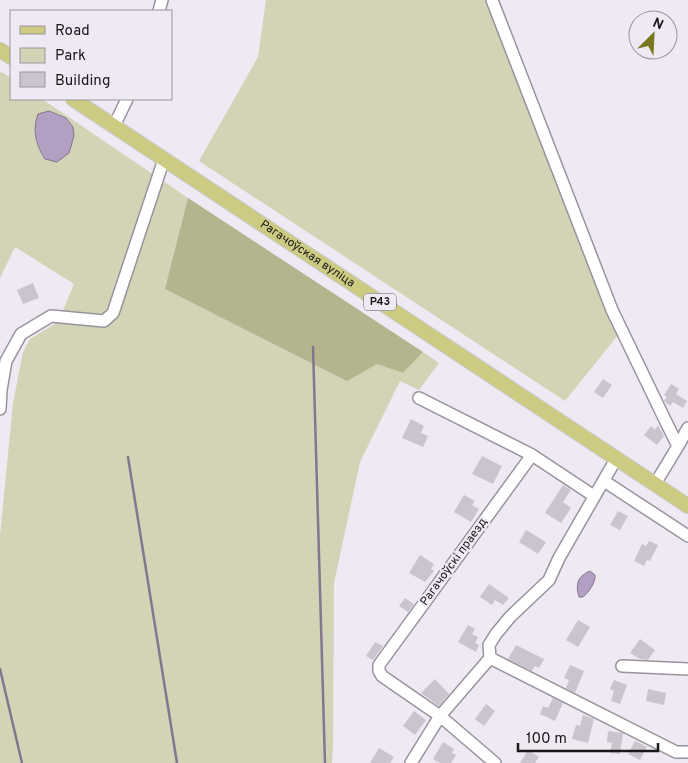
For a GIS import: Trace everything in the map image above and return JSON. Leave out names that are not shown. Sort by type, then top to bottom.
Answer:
[{"type":"main road","name":"Рагачоўская вуліца","points":[[75,100],[688,506]]},
{"type":"street","points":[[492,0],[612,310],[678,446]]},
{"type":"street","points":[[114,126],[127,100]]},
{"type":"street","points":[[0,409],[6,362],[21,334],[51,316],[104,321],[113,313],[164,159]]},
{"type":"street","points":[[419,398],[532,455],[594,496]]},
{"type":"street","points":[[655,484],[688,428]]},
{"type":"street","name":"Рагачоўскі праезд","points":[[440,716],[382,676],[378,671],[379,665],[532,455]]},
{"type":"street","points":[[412,763],[440,716],[490,658],[489,645],[496,634],[510,617],[549,580],[559,558],[616,459]]},
{"type":"street","points":[[604,481],[688,536]]},
{"type":"street","points":[[490,658],[676,752],[688,752]]},
{"type":"street","points":[[622,666],[688,669]]},
{"type":"street","points":[[440,716],[495,763]]},
{"type":"green space","points":[[266,0],[492,0],[618,335],[565,401],[199,161],[258,57]]},
{"type":"green space","points":[[2,72],[10,77],[10,100],[43,100],[188,198],[166,289],[403,373],[423,352],[439,363],[419,390],[400,381],[360,462],[334,583],[332,763],[0,763],[0,536],[13,403],[23,352],[30,339],[58,322],[74,284],[15,247],[0,278],[0,73]]},
{"type":"green space","points":[[188,198],[423,352],[403,373],[377,364],[347,381],[165,289]]},
{"type":"shaded area","points":[[49,111],[66,118],[73,127],[74,136],[69,153],[57,162],[45,159],[39,148],[35,132],[38,114]]},
{"type":"shaded area","points":[[590,571],[595,575],[593,584],[583,597],[579,597],[578,581]]},
{"type":"building","points":[[33,283],[39,298],[23,304],[17,290]]},
{"type":"building","points":[[603,379],[612,385],[603,398],[594,392]]},
{"type":"building","points":[[671,384],[679,389],[676,394],[687,401],[683,408],[673,402],[670,406],[664,401],[667,397],[664,395]]},
{"type":"building","points":[[411,419],[424,426],[421,433],[428,436],[423,447],[402,438]]},
{"type":"building","points":[[658,425],[664,436],[657,445],[644,435],[651,426],[655,430]]},
{"type":"building","points":[[482,456],[502,466],[493,484],[472,474]]},
{"type":"building","points":[[563,485],[571,490],[563,502],[571,508],[561,523],[545,513]]},
{"type":"building","points":[[464,495],[475,501],[472,505],[479,509],[471,522],[454,512]]},
{"type":"building","points":[[618,511],[628,516],[620,530],[610,525]]},
{"type":"building","points":[[526,530],[546,542],[538,554],[519,542]]},
{"type":"building","points":[[649,541],[658,545],[650,561],[647,560],[644,566],[634,561],[642,544],[646,546]]},
{"type":"building","points":[[420,555],[434,564],[431,569],[434,571],[425,582],[409,573]]},
{"type":"building","points":[[489,584],[509,598],[503,605],[495,600],[492,605],[480,597]]},
{"type":"building","points":[[405,598],[414,604],[408,612],[399,606]]},
{"type":"building","points":[[578,620],[590,627],[578,647],[566,640]]},
{"type":"building","points":[[468,625],[475,629],[472,634],[478,637],[475,643],[479,645],[476,652],[458,642]]},
{"type":"building","points":[[640,639],[655,650],[648,660],[640,659],[630,653]]},
{"type":"building","points":[[375,642],[383,646],[373,660],[366,656]]},
{"type":"building","points":[[516,645],[544,659],[539,668],[535,666],[532,671],[508,659]]},
{"type":"building","points":[[570,665],[584,671],[575,693],[566,688],[569,680],[564,678]]},
{"type":"building","points":[[435,679],[449,694],[439,706],[421,693]]},
{"type":"building","points":[[614,680],[627,685],[620,704],[611,701],[614,691],[610,689]]},
{"type":"building","points":[[648,689],[666,693],[664,705],[646,701]]},
{"type":"building","points":[[553,698],[563,703],[555,721],[540,714],[543,706],[548,708]]},
{"type":"building","points":[[486,704],[495,711],[484,726],[475,719]]},
{"type":"building","points":[[414,711],[426,720],[415,735],[403,726]]},
{"type":"building","points":[[583,715],[594,719],[588,743],[572,739],[576,725],[580,726]]},
{"type":"building","points":[[608,731],[623,733],[620,754],[610,753],[612,743],[607,742]]},
{"type":"building","points":[[635,741],[647,747],[640,760],[628,754]]},
{"type":"building","points":[[443,742],[454,749],[452,753],[456,755],[451,763],[440,763],[433,759]]},
{"type":"building","points":[[379,748],[394,757],[390,763],[370,763]]},
{"type":"building","points":[[528,750],[539,757],[535,763],[520,763]]},
{"type":"waterway","points":[[313,347],[325,763]]},
{"type":"waterway","points":[[128,457],[177,763]]},
{"type":"waterway","points":[[0,669],[22,763]]}]
